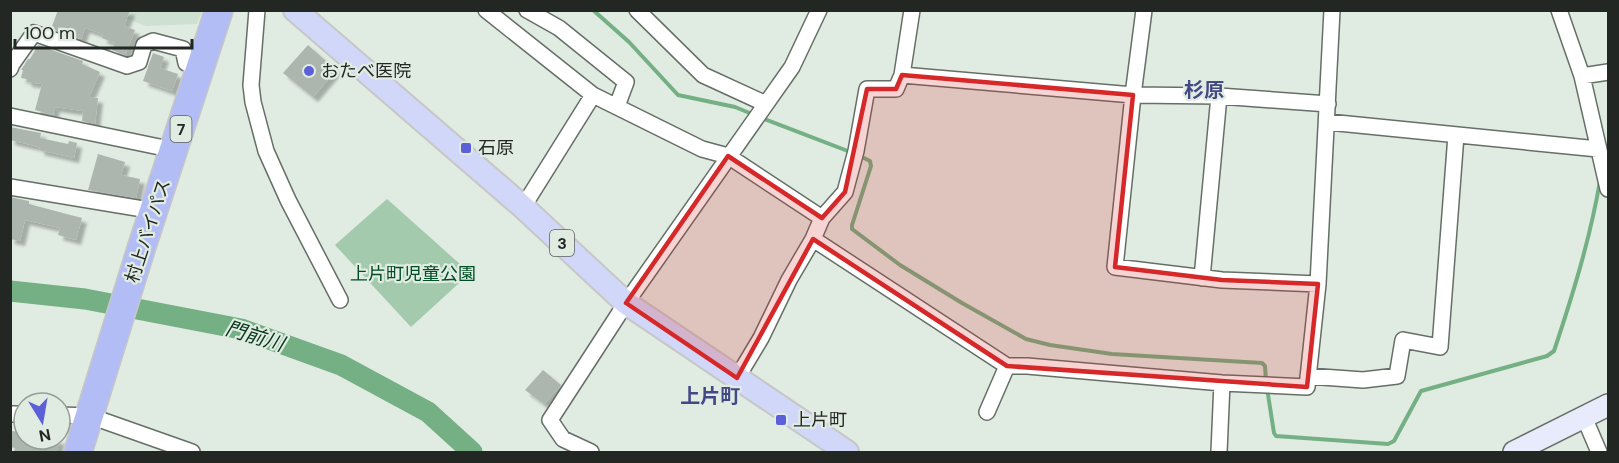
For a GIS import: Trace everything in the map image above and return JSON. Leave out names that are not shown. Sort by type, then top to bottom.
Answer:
[{"type":"highway","name":"村上バイパス","points":[[78,453],[219,10]]},
{"type":"main road","name":"3","points":[[305,14],[523,207],[626,303],[847,453]]},
{"type":"main road","points":[[1514,453],[1608,405]]},
{"type":"street","points":[[257,10],[251,85],[253,102],[266,151],[288,200],[340,300]]},
{"type":"street","points":[[486,10],[503,16],[592,95],[702,148],[728,156],[822,218]]},
{"type":"street","points":[[527,10],[558,28],[626,82],[617,106]]},
{"type":"street","points":[[637,10],[703,75],[766,104]]},
{"type":"street","points":[[591,453],[563,439],[549,420],[626,303],[792,68],[819,10]]},
{"type":"street","points":[[737,378],[761,338],[822,218],[845,192],[856,151],[867,89],[896,89],[902,75],[912,10]]},
{"type":"street","points":[[1144,10],[1115,267],[1202,278],[1318,284]]},
{"type":"street","points":[[813,239],[1007,366],[1222,383],[1307,387],[1318,284],[1332,10]]},
{"type":"street","points":[[1559,10],[1582,76],[1608,189]]},
{"type":"street","points":[[10,69],[17,46],[34,33],[127,66],[139,62],[144,45],[153,41],[183,49],[186,63],[200,68]]},
{"type":"street","points":[[1582,76],[1608,72]]},
{"type":"street","points":[[902,75],[1133,95],[1219,96],[1328,104]]},
{"type":"street","points":[[523,207],[592,95]]},
{"type":"street","points":[[1202,278],[1219,96]]},
{"type":"street","points":[[10,117],[174,150]]},
{"type":"street","points":[[1328,122],[1598,149]]},
{"type":"street","points":[[1308,376],[1363,380],[1397,376],[1403,340],[1440,347],[1456,135]]},
{"type":"street","points":[[10,186],[154,211]]},
{"type":"street","points":[[987,412],[1007,366]]},
{"type":"street","points":[[1219,453],[1222,383]]},
{"type":"street","points":[[72,414],[91,413],[192,453]]},
{"type":"street","points":[[1584,417],[1599,453]]},
{"type":"highlighted area","points":[[902,75],[1133,95],[1115,267],[1222,280],[1318,284],[1307,387],[1007,366],[813,239],[737,378],[626,303],[728,156],[822,218],[845,192],[867,89],[896,89]]},
{"type":"shaded area","points":[[107,11],[202,11],[197,24],[146,26]]},
{"type":"green space","name":"上片町児童公園","points":[[387,199],[470,273],[411,327],[335,245]]},
{"type":"building","points":[[58,10],[130,10],[124,26],[135,30],[125,55],[112,50],[115,43],[102,38],[103,34],[85,28],[81,39],[51,29]]},
{"type":"building","points":[[38,45],[83,61],[82,64],[100,72],[89,97],[98,98],[95,124],[82,121],[83,111],[55,107],[53,115],[35,110],[42,84],[27,82],[27,79],[21,78],[23,70],[21,70]]},
{"type":"building","name":"おたべ医院","points":[[308,45],[336,70],[313,97],[283,73]]},
{"type":"building","points":[[153,53],[164,57],[160,68],[178,74],[172,91],[143,81]]},
{"type":"building","points":[[10,127],[41,133],[40,138],[68,144],[69,141],[77,143],[74,158],[10,140]]},
{"type":"building","points":[[98,154],[125,162],[121,175],[140,179],[136,198],[88,190]]},
{"type":"building","points":[[10,197],[82,218],[76,240],[58,235],[60,228],[25,220],[20,241],[10,239]]},
{"type":"building","points":[[543,370],[561,385],[544,404],[525,390]]},
{"type":"building","points":[[10,431],[12,431],[12,447],[10,447]]},
{"type":"building","points":[[14,451],[57,451],[56,453],[14,453]]},
{"type":"waterway","points":[[593,10],[629,42],[678,95],[735,107],[752,114]]},
{"type":"waterway","points":[[762,118],[853,153]]},
{"type":"waterway","points":[[860,156],[870,161],[871,166],[852,229],[900,265],[1026,339],[1112,354],[1262,363],[1265,366],[1266,381]]},
{"type":"waterway","points":[[1267,388],[1276,436],[1388,444],[1394,441],[1421,391],[1547,356],[1554,351],[1574,287],[1600,181]]},
{"type":"waterway","name":"門前川","points":[[10,291],[85,299],[241,329],[341,365],[428,412],[472,452]]},
{"type":"place","name":"おたべ医院","points":[[309,71]]},
{"type":"place","name":"石原","points":[[466,148]]},
{"type":"place","name":"上片町","points":[[781,420]]},
{"type":"district","name":"杉原","points":[[1204,90]]},
{"type":"district","name":"上片町","points":[[710,396]]}]
